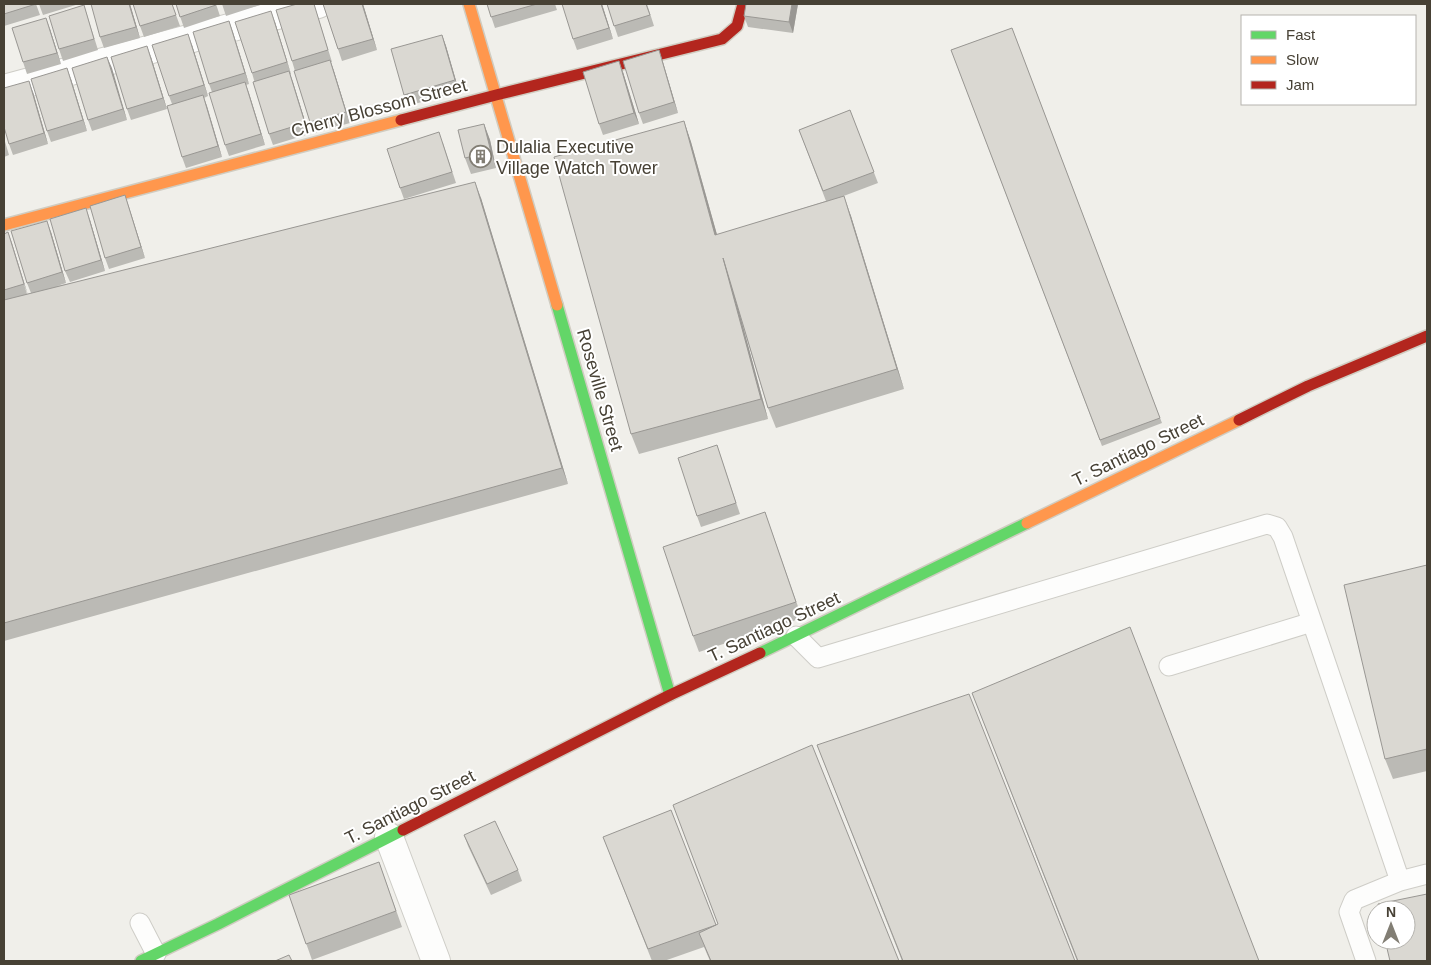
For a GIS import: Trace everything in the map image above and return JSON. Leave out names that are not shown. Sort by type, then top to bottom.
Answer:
[{"type":"street","points":[[4,89],[318,4]]},
{"type":"street","name":"Roseville Street","points":[[469,4],[670,695]]},
{"type":"street","name":"Cherry Blossom Street","points":[[4,225],[496,95],[722,39],[737,26],[742,4]]},
{"type":"street","name":"T. Santiago Street","points":[[148,958],[670,695],[796,636],[1308,386],[1427,336]]},
{"type":"street","points":[[389,837],[436,961]]},
{"type":"lane","points":[[796,636],[818,658],[1267,524],[1277,527],[1283,536],[1400,880]]},
{"type":"lane","points":[[1169,666],[1312,622]]},
{"type":"lane","points":[[1366,961],[1349,912],[1354,900],[1400,880],[1427,874]]},
{"type":"lane","points":[[140,923],[148,958]]},
{"type":"building","points":[[4,4],[36,4],[4,14]]},
{"type":"building","points":[[91,4],[129,4],[136,27],[100,37]]},
{"type":"building","points":[[133,4],[172,4],[176,15],[140,26]]},
{"type":"building","points":[[176,4],[216,4],[216,5],[180,17]]},
{"type":"building","points":[[297,4],[314,4],[328,50],[292,61],[276,10]]},
{"type":"building","points":[[323,4],[362,4],[373,39],[338,49]]},
{"type":"building","points":[[487,4],[537,4],[491,17]]},
{"type":"building","points":[[562,4],[601,4],[609,28],[573,39]]},
{"type":"building","points":[[607,4],[646,4],[650,15],[614,26]]},
{"type":"building","points":[[746,4],[792,4],[789,22],[744,16]]},
{"type":"building","points":[[84,5],[94,39],[59,49],[49,16]]},
{"type":"building","points":[[271,11],[287,62],[252,73],[235,22]]},
{"type":"building","points":[[46,18],[57,53],[23,62],[12,28]]},
{"type":"building","points":[[229,21],[245,73],[209,84],[193,32]]},
{"type":"building","points":[[1012,28],[1160,418],[1100,440],[951,50]]},
{"type":"building","points":[[188,34],[204,85],[169,96],[152,45]]},
{"type":"building","points":[[442,35],[455,80],[404,95],[391,49]]},
{"type":"building","points":[[147,46],[163,98],[127,109],[111,57]]},
{"type":"building","points":[[659,50],[674,102],[639,113],[623,61]]},
{"type":"building","points":[[107,57],[123,109],[88,120],[72,68]]},
{"type":"building","points":[[330,60],[346,112],[310,122],[294,71]]},
{"type":"building","points":[[619,61],[634,113],[599,124],[583,72]]},
{"type":"building","points":[[67,68],[83,120],[47,131],[31,79]]},
{"type":"building","points":[[289,71],[305,123],[269,134],[253,82]]},
{"type":"building","points":[[29,81],[44,133],[9,144],[4,127],[4,88]]},
{"type":"building","points":[[245,82],[261,134],[225,145],[209,93]]},
{"type":"building","points":[[203,95],[218,146],[182,157],[167,106]]},
{"type":"building","points":[[850,110],[874,172],[823,191],[799,130]]},
{"type":"building","points":[[684,121],[715,235],[844,196],[897,369],[768,408],[723,258],[761,399],[631,434],[554,157]]},
{"type":"building","points":[[484,124],[491,152],[465,158],[458,130]]},
{"type":"building","points":[[439,132],[452,172],[400,188],[387,149]]},
{"type":"building","points":[[475,182],[562,468],[4,623],[4,300]]},
{"type":"building","points":[[125,195],[141,247],[105,258],[90,206]]},
{"type":"building","points":[[86,208],[101,260],[65,271],[50,219]]},
{"type":"building","points":[[47,221],[62,272],[27,283],[11,231]]},
{"type":"building","points":[[8,232],[24,284],[4,290],[4,234]]},
{"type":"building","points":[[717,445],[736,503],[697,516],[678,458]]},
{"type":"building","points":[[765,512],[796,602],[693,636],[663,547]]},
{"type":"building","points":[[1427,565],[1427,749],[1385,759],[1344,585]]},
{"type":"building","points":[[1130,627],[1259,961],[1078,961],[972,693]]},
{"type":"building","points":[[969,694],[1075,961],[903,961],[817,745]]},
{"type":"building","points":[[812,745],[899,961],[711,961],[699,933],[718,924],[673,805]]},
{"type":"building","points":[[671,810],[716,925],[648,949],[603,837]]},
{"type":"building","points":[[495,821],[518,870],[487,884],[464,835]]},
{"type":"building","points":[[379,862],[396,911],[306,944],[289,895]]},
{"type":"building","points":[[1427,894],[1427,961],[1390,961],[1387,950],[1416,950],[1416,900],[1398,900]]},
{"type":"building","points":[[289,955],[292,961],[275,961]]},
{"type":"traffic: fast","points":[[557,305],[670,695]]},
{"type":"traffic: fast","points":[[760,653],[1027,523]]},
{"type":"traffic: fast","points":[[141,961],[403,830]]},
{"type":"traffic: slow","points":[[469,4],[557,305]]},
{"type":"traffic: slow","points":[[4,225],[401,120]]},
{"type":"traffic: slow","points":[[1027,523],[1239,420]]},
{"type":"traffic: jam","points":[[401,120],[722,39],[737,26],[743,4]]},
{"type":"traffic: jam","points":[[1239,420],[1308,386],[1427,336]]},
{"type":"traffic: jam","points":[[403,830],[670,695],[760,653]]},
{"type":"place","name":"Dulalia Executive Village Watch Tower","points":[[480,157]]}]
